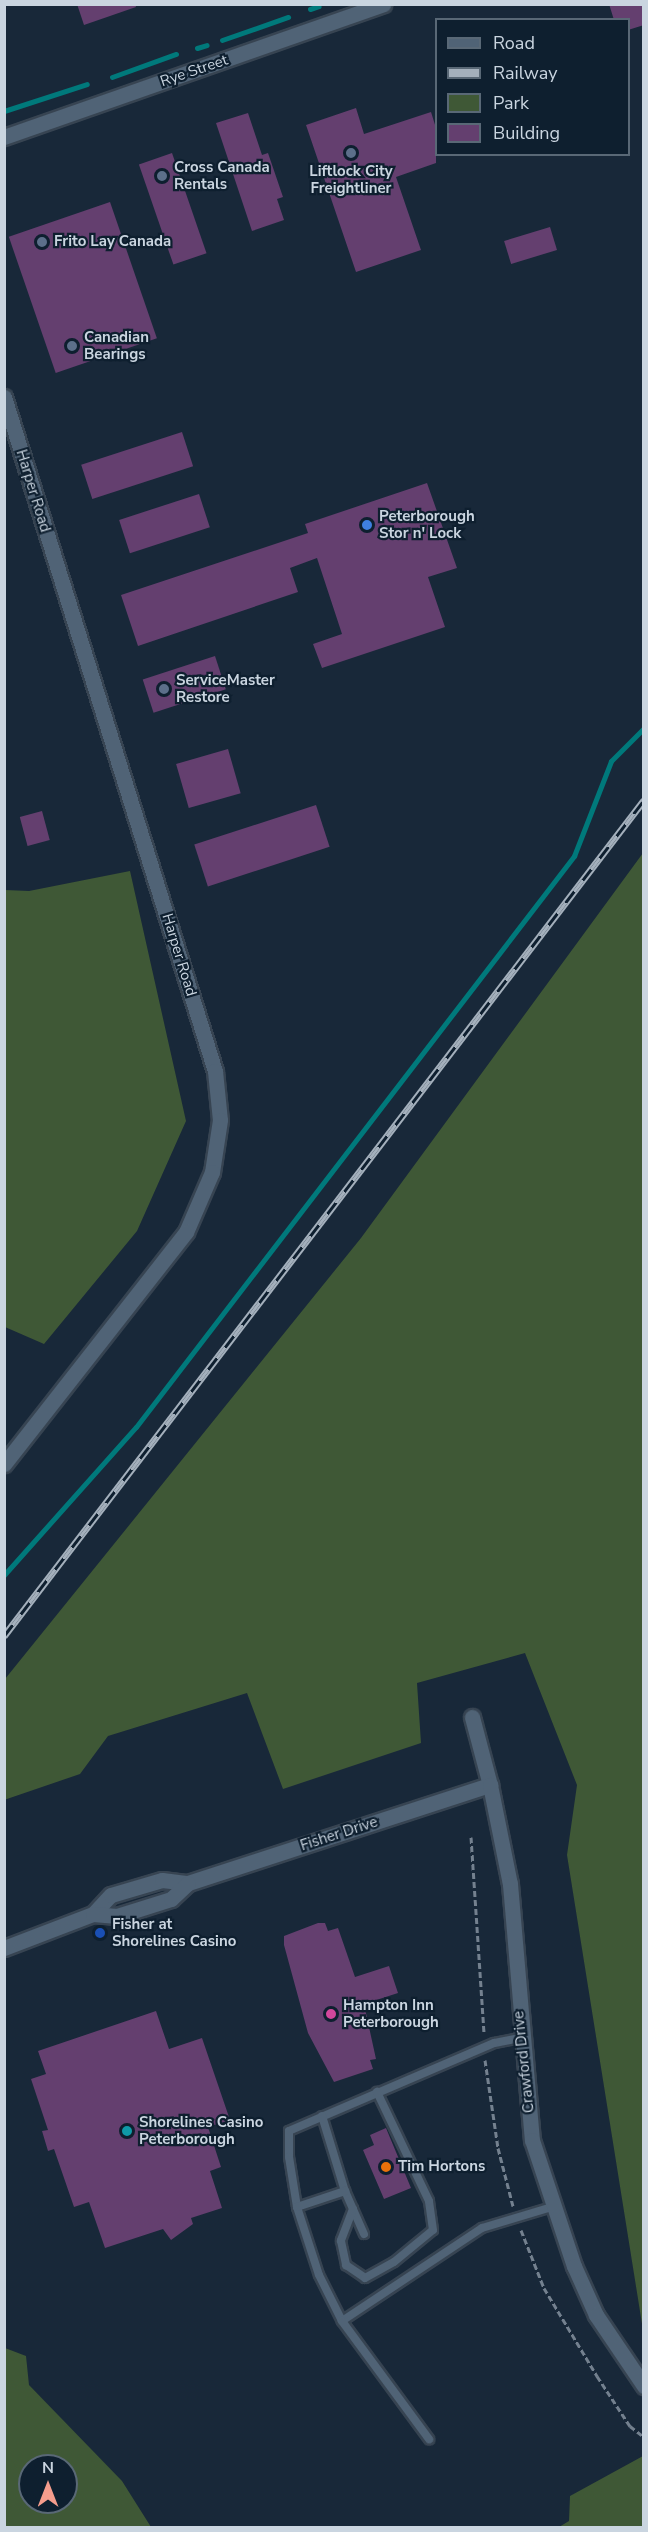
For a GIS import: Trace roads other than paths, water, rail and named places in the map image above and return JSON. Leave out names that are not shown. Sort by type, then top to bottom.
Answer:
[{"type":"street","name":"Rye Street","points":[[4,137],[383,4]]},
{"type":"street","name":"Harper Road","points":[[4,397],[215,1071],[220,1120],[212,1172],[186,1232],[4,1464]]},
{"type":"street","name":"Crawford Drive","points":[[472,1717],[490,1785],[510,1884],[520,2038],[532,2140],[552,2207],[596,2315],[644,2386]]},
{"type":"street","name":"Fisher Drive","points":[[4,1948],[93,1914],[111,1895],[162,1880],[188,1883],[490,1785]]},
{"type":"street","name":"Fisher Drive","points":[[93,1914],[117,1916],[171,1899],[188,1883]]},
{"type":"lane","points":[[429,2439],[342,2321],[319,2276],[297,2207],[289,2157],[289,2131],[494,2043],[520,2038]]},
{"type":"lane","points":[[353,2209],[341,2241],[346,2265],[365,2278],[394,2262],[433,2230],[429,2201],[377,2092]]},
{"type":"lane","points":[[322,2116],[345,2191],[364,2234]]},
{"type":"lane","points":[[297,2207],[345,2191]]},
{"type":"lane","points":[[342,2321],[482,2228],[552,2207]]},
{"type":"waterway","points":[[310,9],[319,6]]},
{"type":"waterway","points":[[222,40],[288,17]]},
{"type":"waterway","points":[[197,48],[207,45]]},
{"type":"waterway","points":[[112,77],[176,54]]},
{"type":"waterway","points":[[4,111],[87,84]]},
{"type":"waterway","points":[[4,1575],[136,1427],[574,856],[611,761],[644,728]]},
{"type":"railway","points":[[4,1636],[644,800]]},
{"type":"place","name":"Liftlock City Freightliner","points":[[351,153]]},
{"type":"place","name":"Cross Canada Rentals","points":[[162,176]]},
{"type":"place","name":"Frito Lay Canada","points":[[42,242]]},
{"type":"place","name":"Canadian Bearings","points":[[72,346]]},
{"type":"place","name":"Peterborough Stor n' Lock","points":[[367,525]]},
{"type":"place","name":"ServiceMaster Restore","points":[[164,689]]},
{"type":"place","name":"Fisher at Shorelines Casino","points":[[100,1933]]},
{"type":"place","name":"Hampton Inn Peterborough","points":[[331,2014]]},
{"type":"place","name":"Shorelines Casino Peterborough","points":[[127,2131]]},
{"type":"place","name":"Tim Hortons","points":[[386,2167]]}]
